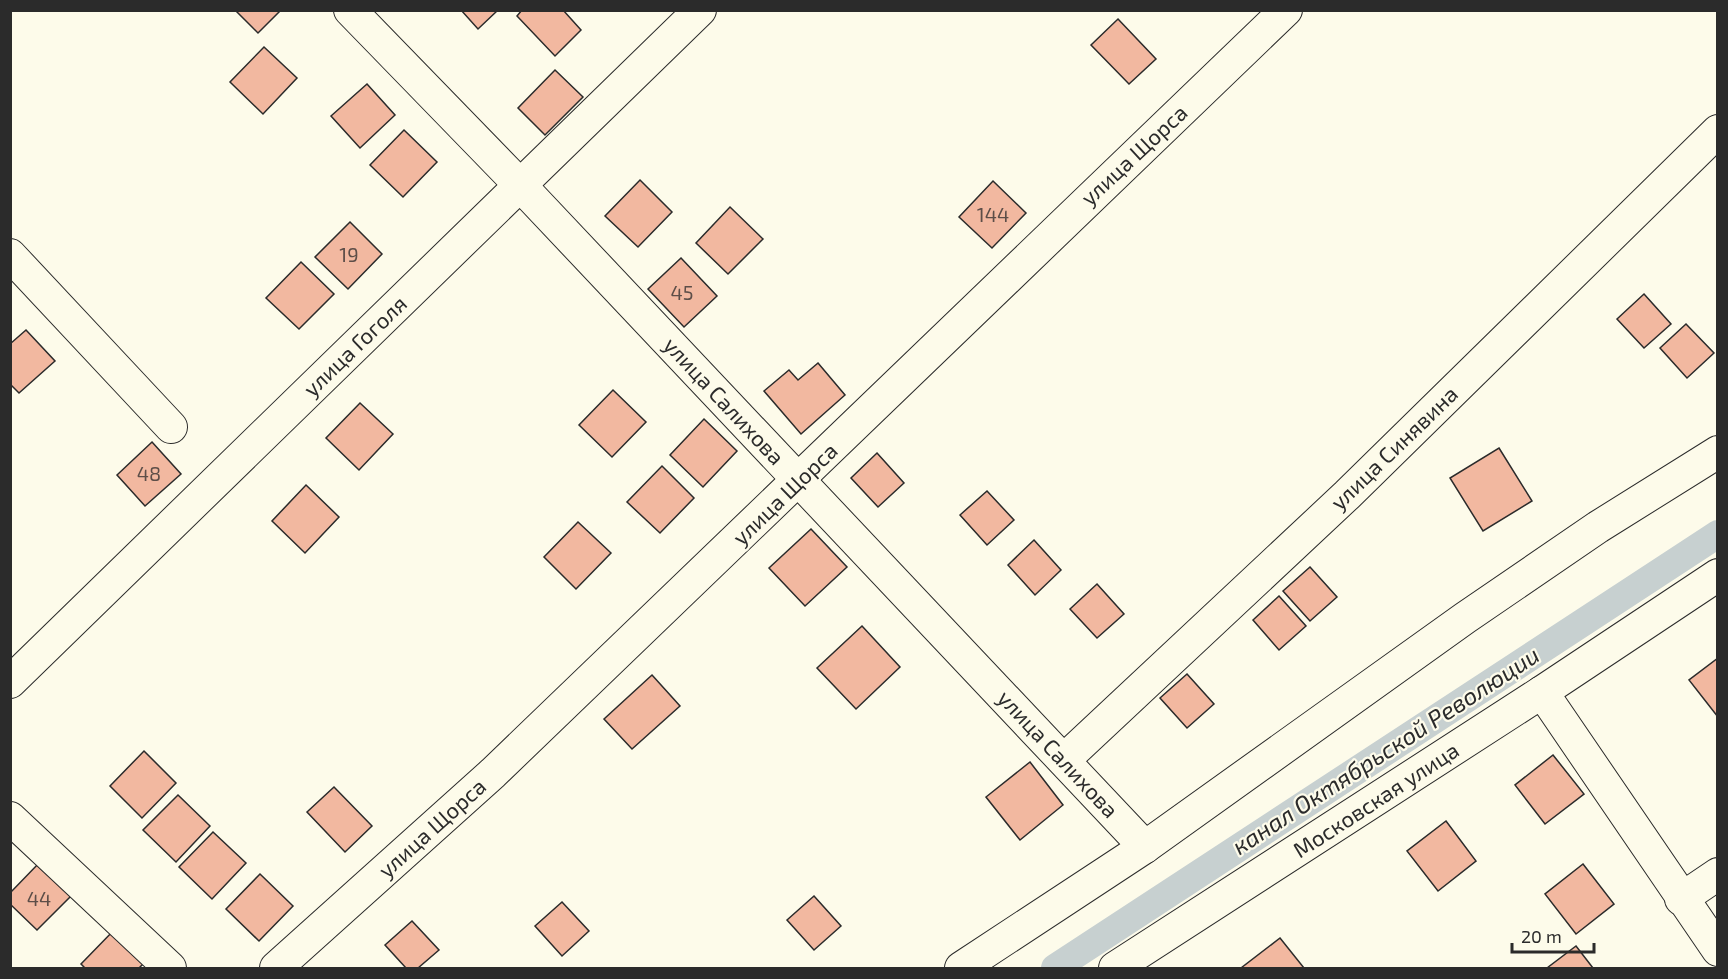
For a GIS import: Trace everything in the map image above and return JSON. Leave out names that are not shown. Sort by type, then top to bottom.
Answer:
[{"type":"street","name":"улица Салихова","points":[[350,10],[520,185],[1144,847]]},
{"type":"street","name":"улица Гоголя","points":[[10,682],[700,10]]},
{"type":"street","name":"улица Щорса","points":[[276,969],[493,773],[799,482],[1066,219],[1286,10]]},
{"type":"street","name":"улица Синявина","points":[[1064,760],[1347,495],[1718,131]]},
{"type":"street","points":[[10,255],[171,427]]},
{"type":"street","points":[[962,969],[1144,847],[1484,604],[1598,527],[1718,452]]},
{"type":"street","name":"Московская улица","points":[[1115,969],[1542,692],[1718,574]]},
{"type":"street","points":[[1542,692],[1681,899],[1718,950]]},
{"type":"street","points":[[10,818],[170,969]]},
{"type":"street","points":[[1681,899],[1718,874]]},
{"type":"building","points":[[235,10],[281,10],[258,33]]},
{"type":"building","points":[[461,10],[498,10],[478,29]]},
{"type":"building","points":[[522,10],[563,10],[581,30],[555,56],[517,16]]},
{"type":"building","points":[[1118,19],[1156,59],[1129,84],[1091,45]]},
{"type":"building","points":[[264,47],[297,78],[263,114],[230,82]]},
{"type":"building","points":[[555,70],[583,97],[545,135],[518,108]]},
{"type":"building","points":[[367,84],[395,115],[360,148],[331,116]]},
{"type":"building","points":[[404,130],[437,162],[403,197],[370,165]]},
{"type":"building","points":[[640,180],[672,212],[638,247],[605,216]]},
{"type":"building","points":[[993,181],[1026,213],[992,248],[959,217]]},
{"type":"building","points":[[730,207],[763,239],[728,274],[696,243]]},
{"type":"building","points":[[350,222],[382,254],[348,289],[315,257]]},
{"type":"building","points":[[681,258],[717,296],[684,327],[648,289]]},
{"type":"building","points":[[301,262],[334,294],[299,329],[266,298]]},
{"type":"building","points":[[1644,294],[1671,324],[1644,348],[1617,319]]},
{"type":"building","points":[[1686,324],[1714,353],[1687,378],[1660,348]]},
{"type":"building","points":[[26,330],[55,361],[19,393],[10,384],[10,344]]},
{"type":"building","points":[[818,363],[845,395],[801,434],[764,391],[789,370],[798,380]]},
{"type":"building","points":[[613,390],[646,422],[612,457],[579,425]]},
{"type":"building","points":[[360,403],[393,434],[359,470],[326,438]]},
{"type":"building","points":[[704,419],[737,451],[703,487],[670,455]]},
{"type":"building","points":[[152,442],[181,474],[145,506],[117,475]]},
{"type":"building","points":[[1499,448],[1532,501],[1483,531],[1450,478]]},
{"type":"building","points":[[877,453],[904,483],[878,507],[851,478]]},
{"type":"building","points":[[662,466],[694,498],[660,533],[627,502]]},
{"type":"building","points":[[306,485],[339,517],[305,553],[272,521]]},
{"type":"building","points":[[987,491],[1014,520],[987,545],[960,515]]},
{"type":"building","points":[[578,522],[611,553],[576,589],[544,557]]},
{"type":"building","points":[[811,529],[847,567],[805,606],[769,568]]},
{"type":"building","points":[[1034,540],[1061,570],[1035,595],[1008,565]]},
{"type":"building","points":[[1310,567],[1337,597],[1310,621],[1283,591]]},
{"type":"building","points":[[1097,584],[1124,614],[1097,638],[1070,609]]},
{"type":"building","points":[[1279,596],[1306,626],[1279,650],[1253,620]]},
{"type":"building","points":[[862,626],[900,667],[856,709],[817,668]]},
{"type":"building","points":[[1718,658],[1718,717],[1689,680]]},
{"type":"building","points":[[1187,674],[1214,704],[1187,728],[1160,698]]},
{"type":"building","points":[[652,675],[680,706],[632,749],[604,719]]},
{"type":"building","points":[[144,751],[176,783],[142,818],[110,786]]},
{"type":"building","points":[[1553,755],[1584,794],[1545,824],[1515,785]]},
{"type":"building","points":[[1030,762],[1063,805],[1020,840],[986,797]]},
{"type":"building","points":[[334,787],[372,826],[345,852],[307,812]]},
{"type":"building","points":[[178,795],[210,826],[176,862],[143,830]]},
{"type":"building","points":[[1446,821],[1476,861],[1438,891],[1407,851]]},
{"type":"building","points":[[213,832],[246,863],[212,899],[179,867]]},
{"type":"building","points":[[39,863],[72,895],[37,930],[10,904],[10,893]]},
{"type":"building","points":[[1583,864],[1614,904],[1576,934],[1545,894]]},
{"type":"building","points":[[260,874],[293,906],[259,941],[226,909]]},
{"type":"building","points":[[814,896],[841,926],[814,950],[787,920]]},
{"type":"building","points":[[562,902],[589,931],[562,956],[535,926]]},
{"type":"building","points":[[412,921],[439,950],[418,968],[406,968],[385,945]]},
{"type":"building","points":[[115,929],[147,960],[139,968],[85,968],[81,964]]},
{"type":"building","points":[[1280,938],[1304,968],[1241,968]]},
{"type":"building","points":[[1576,946],[1593,968],[1547,968]]},
{"type":"waterway","name":"канал Октябрьской Революции","points":[[1055,968],[1718,534]]}]
